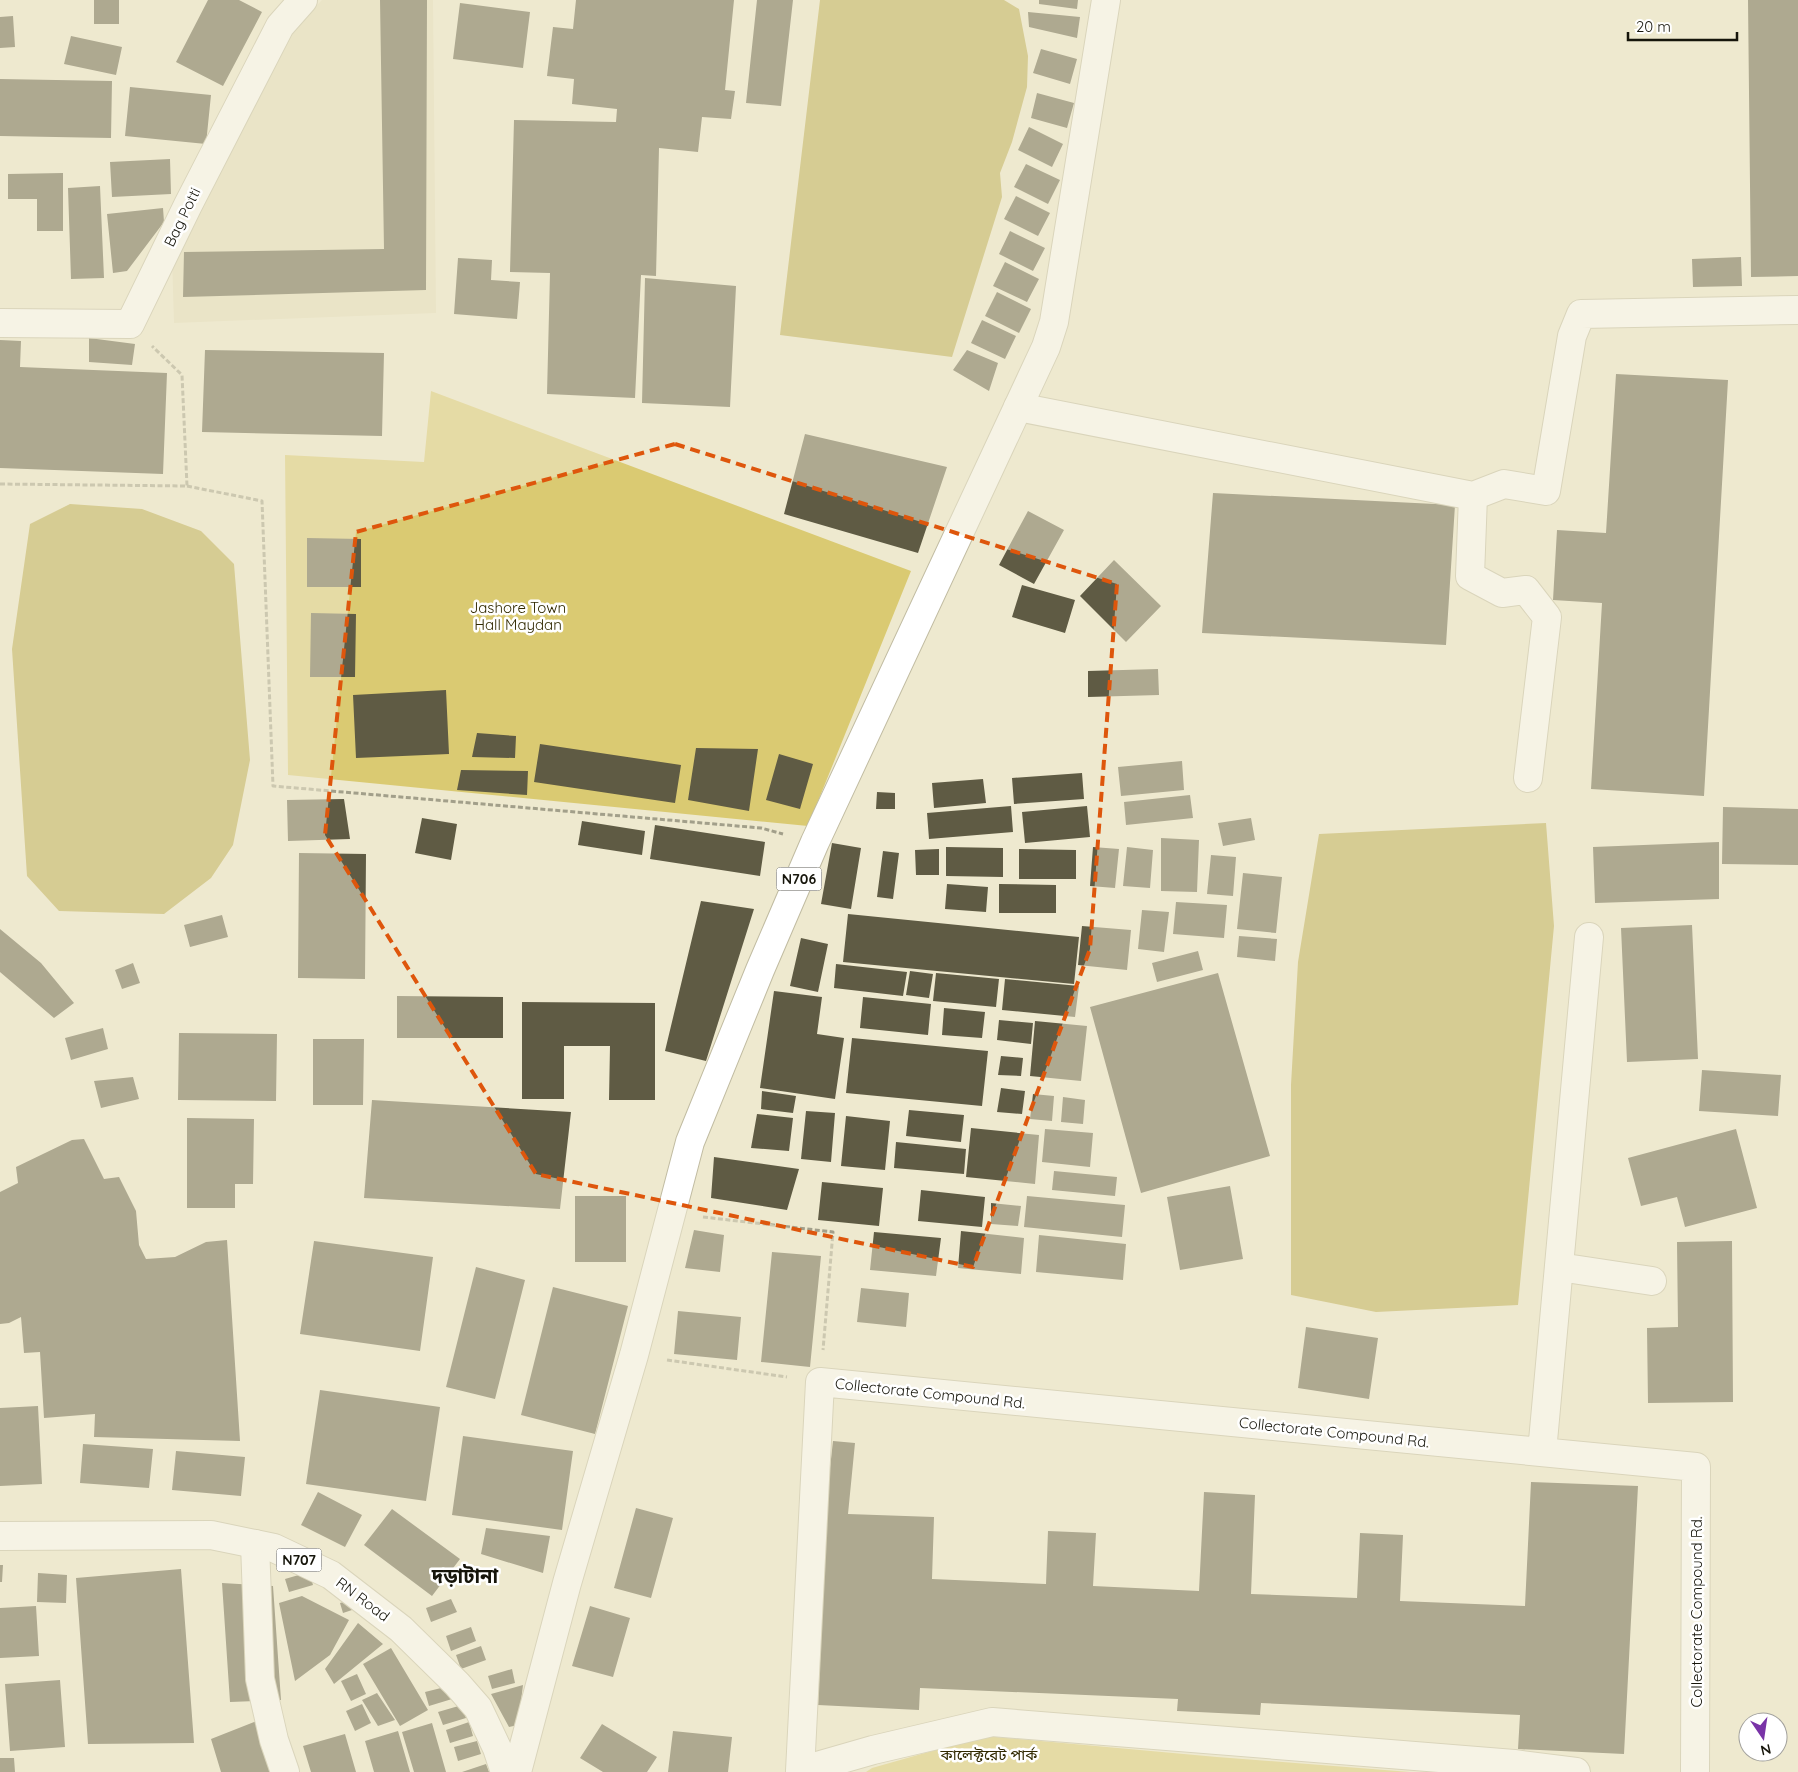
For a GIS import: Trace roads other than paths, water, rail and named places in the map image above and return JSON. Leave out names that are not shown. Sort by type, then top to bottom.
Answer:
[{"type":"main road","name":"Bag Potti","points":[[0,323],[130,324],[188,205],[280,26],[303,0]]},
{"type":"main road","name":"N706","points":[[517,1772],[567,1583],[634,1355],[690,1142],[760,970],[815,842],[1046,347],[1054,322],[1106,0]]},
{"type":"main road","points":[[1018,407],[1473,496],[1504,484],[1546,491],[1572,336],[1581,314],[1798,310]]},
{"type":"main road","points":[[1473,496],[1470,576],[1502,593],[1526,590],[1547,617],[1528,778]]},
{"type":"main road","points":[[1542,1452],[1589,938]]},
{"type":"main road","points":[[1559,1267],[1652,1281]]},
{"type":"main road","name":"Collectorate Compound Rd.","points":[[1576,1772],[1514,1764],[992,1722],[874,1750],[800,1771],[820,1382],[1696,1467],[1695,1772]]},
{"type":"main road","name":"RN Road","points":[[0,1536],[211,1535],[274,1548],[330,1575],[401,1629],[457,1684],[478,1708],[497,1748],[505,1772]]},
{"type":"main road","points":[[255,1544],[260,1679],[274,1740],[285,1772]]},
{"type":"district","name":"দড়াটানা","points":[[465,1575]]},
{"type":"park label","name":"Jashore Town Hall Maydan","points":[[518,616]]},
{"type":"park label","name":"কালেক্টরেট পার্ক","points":[[989,1754]]}]
